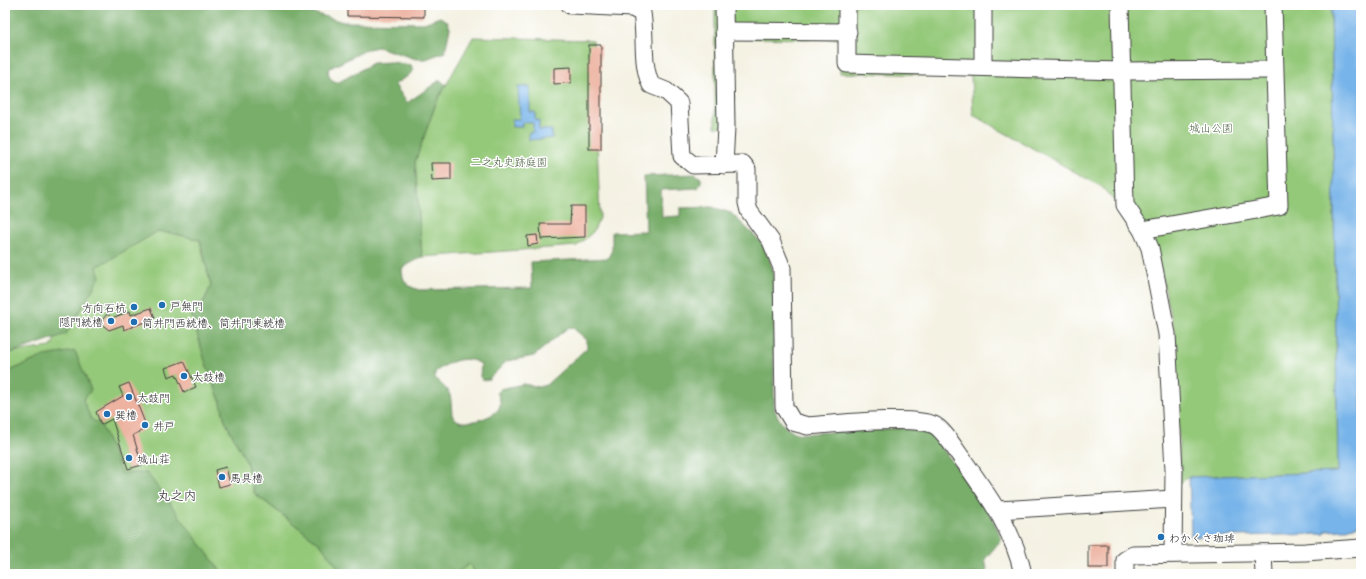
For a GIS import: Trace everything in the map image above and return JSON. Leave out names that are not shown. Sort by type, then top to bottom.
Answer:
[{"type":"street","points":[[570,5],[632,8],[642,13],[646,73],[651,85],[666,91],[679,103],[682,156],[692,165],[743,164],[747,169],[747,203],[749,211],[771,241],[782,268],[784,407],[793,422],[808,426],[915,420],[935,425],[998,510],[1020,558],[1023,574]]},
{"type":"street","points":[[724,5],[726,127],[724,165]]},
{"type":"street","points":[[848,5],[847,64],[1122,71],[1273,70]]},
{"type":"street","points":[[983,5],[983,67]]},
{"type":"street","points":[[1120,5],[1125,205],[1142,230],[1150,248],[1167,334],[1174,470],[1173,554]]},
{"type":"street","points":[[1142,230],[1279,206],[1273,70],[1273,5]]},
{"type":"street","points":[[724,31],[848,32]]},
{"type":"street","points":[[998,510],[1173,499]]},
{"type":"street","points":[[1125,574],[1125,563],[1127,558],[1133,555],[1142,554],[1305,552],[1361,548]]},
{"type":"street","points":[[1263,553],[1264,574]]},
{"type":"green space","points":[[5,5],[288,5],[343,22],[424,23],[440,17],[447,21],[450,28],[445,52],[426,59],[416,59],[378,47],[368,49],[330,68],[328,72],[333,82],[339,82],[373,63],[391,62],[411,65],[413,70],[411,73],[395,85],[407,103],[440,80],[446,85],[436,103],[415,162],[422,257],[402,268],[404,280],[408,285],[419,290],[532,288],[531,262],[608,258],[612,250],[612,232],[646,231],[644,176],[695,174],[701,178],[698,188],[661,190],[662,217],[680,216],[680,208],[712,207],[731,213],[761,242],[769,258],[774,274],[774,409],[784,426],[801,434],[902,428],[931,434],[986,505],[1002,539],[985,559],[988,574],[477,574],[469,564],[456,574],[343,574],[320,544],[254,493],[246,461],[225,421],[221,403],[205,361],[189,307],[203,303],[211,286],[200,240],[171,233],[157,232],[97,267],[100,277],[66,334],[5,355]],"holes":[[[573,328],[587,340],[587,348],[546,385],[539,387],[523,384],[500,389],[497,392],[500,400],[497,411],[487,417],[475,421],[463,422],[454,418],[452,415],[450,394],[435,378],[435,372],[451,362],[457,360],[469,360],[481,364],[480,377],[483,380],[489,379],[507,361],[534,356],[566,329]]]},
{"type":"green space","name":"城山公園","points":[[715,5],[1331,5],[1338,472],[1189,477],[1180,483],[1175,333],[1153,237],[1122,210],[1102,187],[973,115],[971,75],[840,73],[840,39],[730,38],[736,126],[715,127]]},
{"type":"green space","name":"二之丸史跡庭園","points":[[473,37],[593,40],[600,218],[593,232],[577,246],[422,257],[415,162],[436,103]]},
{"type":"green space","points":[[153,224],[200,240],[211,286],[203,303],[189,307],[209,372],[221,403],[225,421],[246,461],[254,493],[320,544],[343,574],[201,574],[5,395],[5,353],[51,347],[95,263]]},
{"type":"green space","points":[[75,351],[91,390],[83,400],[91,419],[101,425],[121,473],[147,473],[223,574],[5,574],[5,373],[44,356]]},
{"type":"green space","points":[[469,564],[477,574],[456,574]]},
{"type":"water","points":[[1331,5],[1361,5],[1361,525],[1343,530],[1326,531],[1325,534],[1191,537],[1189,477],[1338,472]]},
{"type":"water","points":[[518,87],[530,87],[530,112],[535,112],[535,120],[539,120],[539,130],[552,130],[552,138],[529,140],[529,132],[533,132],[533,123],[522,122],[522,127],[512,127],[512,119],[520,119]]},
{"type":"building","points":[[347,5],[424,5],[424,17],[347,16]]},
{"type":"building","points":[[589,45],[601,45],[601,149],[589,149]]},
{"type":"building","points":[[571,67],[571,83],[554,84],[554,68]]},
{"type":"building","points":[[431,163],[451,163],[451,180],[432,181]]},
{"type":"building","points":[[571,206],[585,206],[585,237],[541,239],[540,224],[570,224]]},
{"type":"building","points":[[537,235],[538,244],[528,246],[527,236]]},
{"type":"building","name":"筒井門西続櫓、筒井門東続櫓","points":[[151,308],[155,318],[124,330],[123,325],[109,330],[100,323],[107,314],[112,318],[130,311],[131,315]]},
{"type":"building","name":"太鼓櫓","points":[[184,361],[196,387],[184,392],[176,374],[168,377],[165,368]]},
{"type":"building","points":[[129,383],[147,428],[133,435],[142,465],[128,469],[112,419],[101,425],[96,412],[123,396],[119,387]]},
{"type":"building","name":"馬具櫓","points":[[226,467],[230,484],[219,487],[215,470]]},
{"type":"building","points":[[1088,545],[1108,545],[1108,568],[1088,568]]},
{"type":"place","name":"戸無門","points":[[162,305]]},
{"type":"place","name":"方向石杭","points":[[134,307]]},
{"type":"place","name":"隠門続櫓","points":[[111,321]]},
{"type":"place","name":"筒井門西続櫓、筒井門東続櫓","points":[[134,322]]},
{"type":"place","name":"太鼓櫓","points":[[184,376]]},
{"type":"place","name":"太鼓門","points":[[129,397]]},
{"type":"place","name":"巽櫓","points":[[107,414]]},
{"type":"place","name":"井戸","points":[[145,425]]},
{"type":"place","name":"城山荘","points":[[129,458]]},
{"type":"place","name":"馬具櫓","points":[[222,477]]},
{"type":"place","name":"わかくさ珈琲","points":[[1161,537]]},
{"type":"district","name":"丸之内","points":[[177,494]]}]
